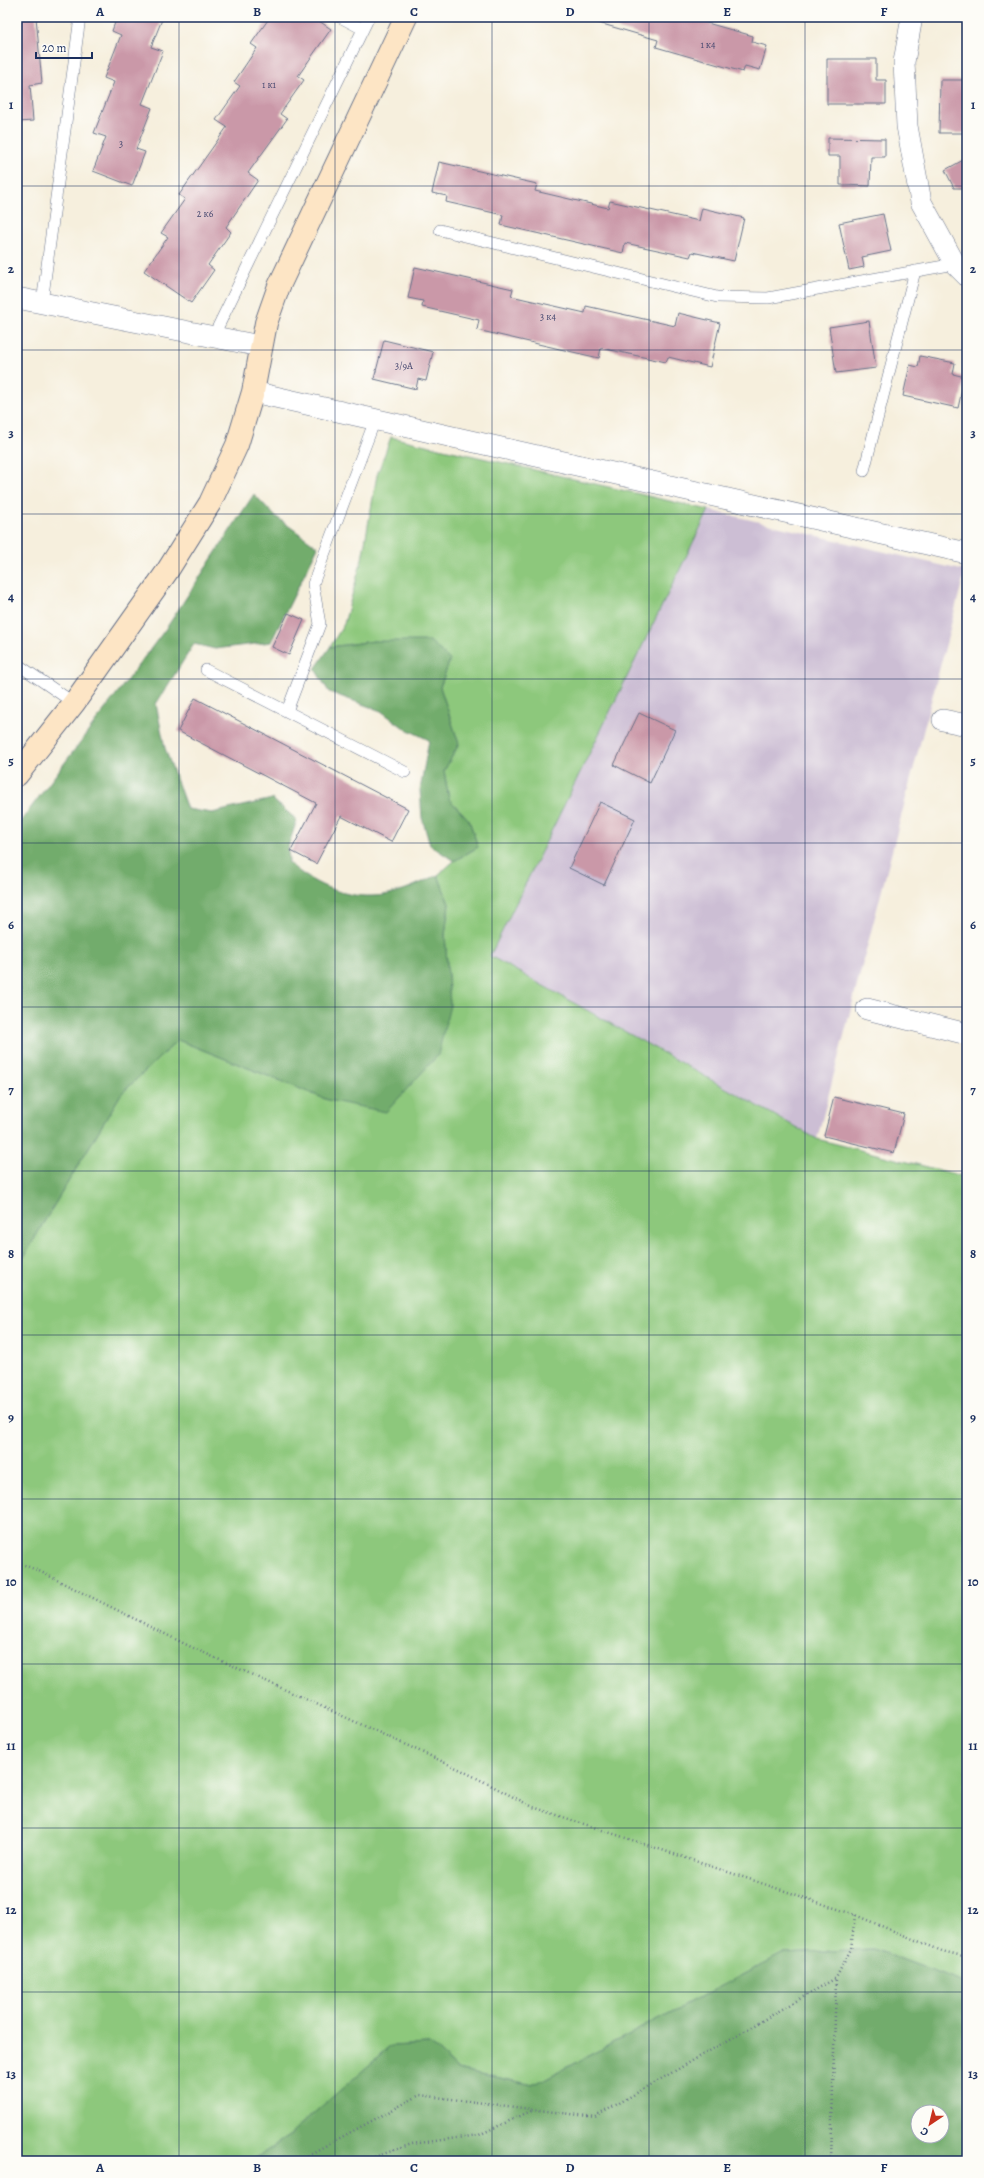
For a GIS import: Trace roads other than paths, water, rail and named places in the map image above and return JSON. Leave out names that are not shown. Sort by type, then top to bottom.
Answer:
[{"type":"street","points":[[17,776],[74,703],[166,573],[210,503],[237,445],[253,392],[260,346],[266,323],[279,286],[406,17]]},
{"type":"street","points":[[912,17],[904,62],[907,126],[921,202],[961,270]]},
{"type":"street","points":[[17,298],[213,338],[260,346]]},
{"type":"street","points":[[253,392],[967,553]]},
{"type":"street","points":[[942,720],[967,725]]},
{"type":"street","points":[[867,1009],[967,1034]]},
{"type":"lane","points":[[42,303],[80,17]]},
{"type":"lane","points":[[340,17],[364,29]]},
{"type":"lane","points":[[213,338],[369,17]]},
{"type":"lane","points":[[440,230],[717,297],[768,298],[915,271],[961,270]]},
{"type":"lane","points":[[864,471],[915,271]]},
{"type":"lane","points":[[287,711],[320,624],[313,584],[375,420]]},
{"type":"lane","points":[[17,664],[74,703]]},
{"type":"lane","points":[[206,670],[405,772]]}]
